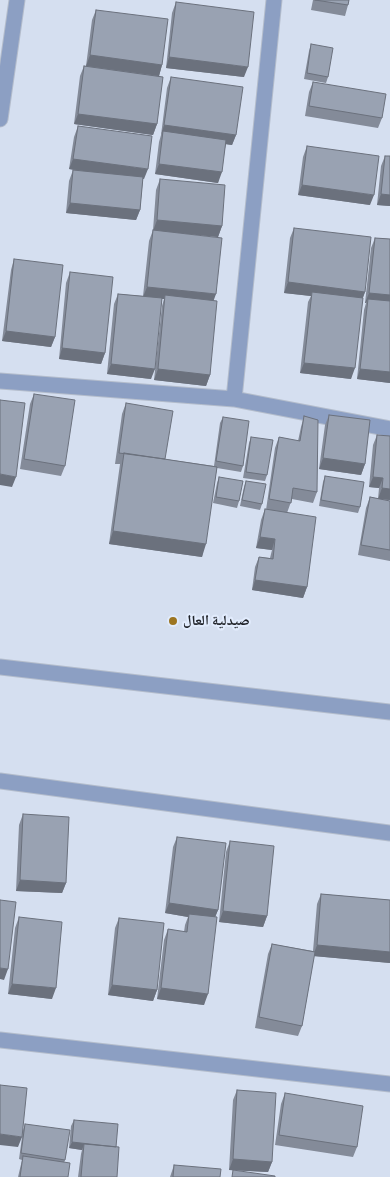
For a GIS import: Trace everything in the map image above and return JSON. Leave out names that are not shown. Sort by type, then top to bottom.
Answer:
[{"type":"street","points":[[0,119],[17,0]]},
{"type":"street","points":[[234,399],[274,0]]},
{"type":"street","points":[[0,381],[234,399],[390,429]]},
{"type":"street","points":[[0,667],[390,712]]},
{"type":"street","points":[[0,781],[390,832]]},
{"type":"street","points":[[0,1040],[390,1084]]},
{"type":"building","points":[[315,0],[349,0],[348,5]]},
{"type":"building","points":[[176,2],[254,12],[248,67],[169,57]]},
{"type":"building","points":[[96,10],[168,19],[162,65],[90,55]]},
{"type":"building","points":[[311,44],[333,48],[328,77],[307,73]]},
{"type":"building","points":[[84,66],[163,77],[157,124],[78,114]]},
{"type":"building","points":[[171,77],[243,87],[236,135],[164,125]]},
{"type":"building","points":[[313,82],[386,94],[382,118],[309,106]]},
{"type":"building","points":[[78,126],[152,136],[148,169],[73,159]]},
{"type":"building","points":[[163,131],[226,140],[222,172],[159,164]]},
{"type":"building","points":[[307,146],[379,156],[374,195],[302,185]]},
{"type":"building","points":[[385,156],[390,156],[390,195],[381,194]]},
{"type":"building","points":[[73,170],[143,177],[140,210],[70,203]]},
{"type":"building","points":[[160,179],[225,185],[222,226],[157,220]]},
{"type":"building","points":[[294,228],[371,237],[365,292],[288,282]]},
{"type":"building","points":[[153,230],[222,238],[216,294],[147,287]]},
{"type":"building","points":[[375,238],[390,239],[390,295],[369,293]]},
{"type":"building","points":[[14,259],[63,265],[55,337],[6,331]]},
{"type":"building","points":[[70,272],[113,277],[105,353],[62,348]]},
{"type":"building","points":[[312,292],[363,298],[355,368],[304,363]]},
{"type":"building","points":[[118,294],[162,298],[155,369],[111,364]]},
{"type":"building","points":[[165,295],[217,301],[210,375],[158,369]]},
{"type":"building","points":[[368,299],[390,301],[390,372],[360,369]]},
{"type":"building","points":[[34,394],[75,400],[65,466],[24,459]]},
{"type":"building","points":[[0,400],[25,403],[16,477],[0,474]]},
{"type":"building","points":[[126,403],[173,411],[165,459],[119,453]]},
{"type":"building","points":[[329,415],[370,420],[365,464],[323,458]]},
{"type":"building","points":[[304,416],[318,420],[317,492],[293,488],[291,503],[269,499],[279,437],[300,441]]},
{"type":"building","points":[[223,417],[249,421],[243,466],[216,461]]},
{"type":"building","points":[[377,435],[390,436],[390,489],[382,488],[383,478],[373,477]]},
{"type":"building","points":[[251,437],[273,440],[267,475],[246,472]]},
{"type":"building","points":[[124,453],[217,467],[206,544],[113,531]]},
{"type":"building","points":[[325,476],[364,482],[360,507],[321,500]]},
{"type":"building","points":[[219,477],[243,481],[239,501],[216,497]]},
{"type":"building","points":[[246,481],[266,484],[262,504],[242,500]]},
{"type":"building","points":[[370,497],[390,501],[390,550],[361,545]]},
{"type":"building","points":[[265,509],[316,517],[307,587],[255,580],[259,557],[273,559],[275,539],[260,537]]},
{"type":"building","points":[[23,814],[69,817],[66,883],[20,880]]},
{"type":"building","points":[[177,837],[226,843],[218,910],[169,903]]},
{"type":"building","points":[[230,841],[274,846],[267,916],[223,911]]},
{"type":"building","points":[[321,894],[390,900],[390,952],[317,945]]},
{"type":"building","points":[[0,900],[16,902],[8,969],[0,968]]},
{"type":"building","points":[[189,914],[217,917],[208,994],[161,988],[168,929],[187,932]]},
{"type":"building","points":[[19,917],[62,922],[56,988],[12,984]]},
{"type":"building","points":[[119,918],[164,923],[157,990],[112,985]]},
{"type":"building","points":[[272,944],[315,952],[302,1026],[259,1017]]},
{"type":"building","points":[[0,1085],[27,1088],[22,1137],[0,1134]]},
{"type":"building","points":[[237,1090],[276,1093],[272,1162],[233,1159]]},
{"type":"building","points":[[285,1093],[363,1106],[357,1147],[279,1135]]},
{"type":"building","points":[[74,1120],[118,1124],[116,1147],[72,1142]]},
{"type":"building","points":[[25,1124],[70,1130],[65,1160],[21,1153]]},
{"type":"building","points":[[84,1144],[119,1147],[117,1177],[81,1177]]},
{"type":"building","points":[[23,1156],[70,1163],[68,1177],[20,1177]]},
{"type":"building","points":[[174,1165],[221,1169],[220,1177],[173,1177]]},
{"type":"building","points":[[233,1170],[275,1176],[275,1177],[232,1177]]},
{"type":"place","name":"صيدلية العال","points":[[173,621]]}]
